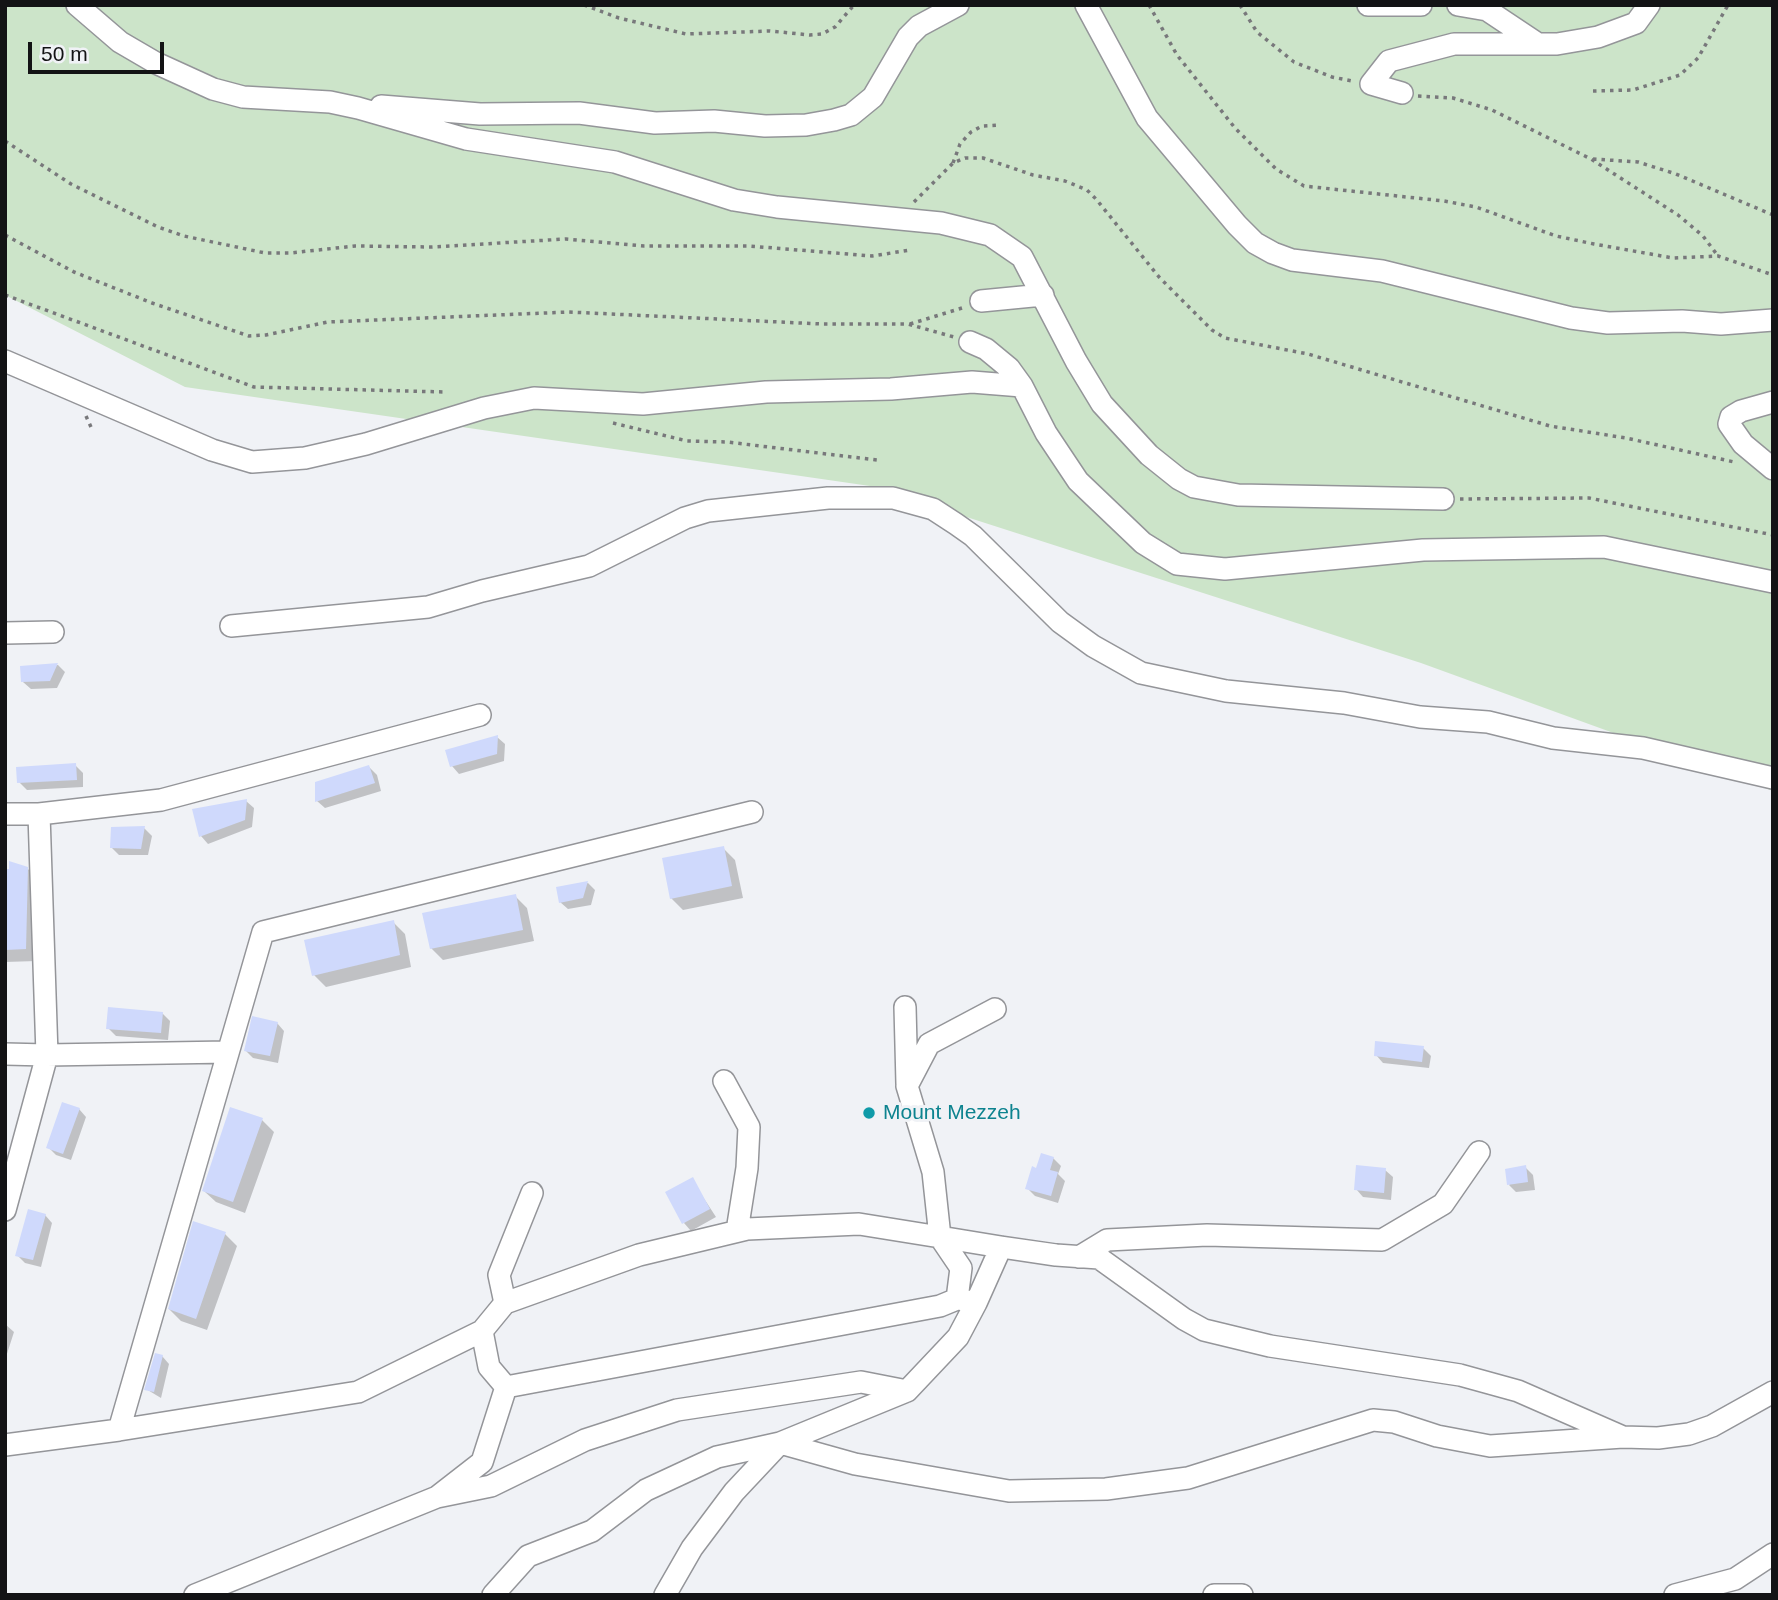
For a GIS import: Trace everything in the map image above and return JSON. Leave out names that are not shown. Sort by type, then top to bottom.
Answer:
[{"type":"street","points":[[77,5],[120,42],[156,63],[213,89],[243,97],[330,102],[466,139],[615,162],[734,200],[941,223],[989,235],[1022,257],[1076,361],[1102,404],[1149,455],[1186,483],[1238,495],[1443,499]]},
{"type":"street","points":[[358,108],[415,107],[480,114],[579,113],[655,123],[714,121],[765,126],[825,122],[851,116],[862,108],[892,66],[908,37],[933,17],[958,5]]},
{"type":"street","points":[[1086,5],[1147,118],[1237,225],[1255,243],[1273,253],[1292,260],[1382,271],[1571,318],[1608,323],[1668,321],[1721,324],[1773,320]]},
{"type":"street","points":[[1368,5],[1421,5]]},
{"type":"street","points":[[1458,5],[1487,10],[1535,42]]},
{"type":"street","points":[[1402,93],[1371,84],[1382,66],[1405,55],[1454,44],[1576,42],[1625,29],[1636,23],[1649,5]]},
{"type":"street","points":[[981,301],[1043,295]]},
{"type":"street","points":[[970,342],[998,358],[1022,386],[1046,433],[1078,481],[1143,543],[1177,564],[1225,569],[1423,550],[1604,547],[1773,582]]},
{"type":"street","points":[[5,361],[212,450],[252,463],[305,458],[354,447],[484,408],[534,398],[643,404],[766,392],[891,389],[972,382],[1022,386]]},
{"type":"street","points":[[1773,402],[1741,411],[1731,417],[1729,425],[1743,444],[1773,469]]},
{"type":"street","points":[[231,626],[428,607],[482,591],[589,566],[685,518],[708,511],[828,498],[893,498],[933,509],[956,524],[973,536],[1060,621],[1093,646],[1141,673],[1226,691],[1344,703],[1420,717],[1502,725],[1553,738],[1643,748],[1773,778]]},
{"type":"street","points":[[5,633],[53,632]]},
{"type":"street","points":[[5,814],[39,814],[161,800],[480,715]]},
{"type":"street","points":[[118,1430],[263,932],[752,812]]},
{"type":"street","points":[[5,1210],[47,1055],[39,814]]},
{"type":"street","points":[[905,1007],[907,1086],[933,1172],[940,1237],[961,1268],[967,1301]]},
{"type":"street","points":[[907,1086],[929,1044],[995,1009]]},
{"type":"street","points":[[5,1054],[228,1052]]},
{"type":"street","points":[[724,1081],[749,1127],[747,1168],[737,1231]]},
{"type":"street","points":[[1079,1257],[1107,1240],[1207,1235],[1382,1240],[1443,1204],[1479,1152]]},
{"type":"street","points":[[505,1303],[499,1275],[532,1193]]},
{"type":"street","points":[[5,1444],[118,1430],[358,1392],[482,1331],[505,1303],[639,1255],[737,1231],[859,1224],[1001,1247],[1099,1258],[1184,1320],[1204,1330],[1270,1346],[1460,1375],[1518,1391],[1623,1437]]},
{"type":"street","points":[[494,1595],[528,1556],[592,1531],[646,1490],[717,1457],[780,1443],[907,1391],[958,1337],[967,1301],[1001,1247]]},
{"type":"street","points":[[506,1387],[967,1301]]},
{"type":"street","points":[[482,1331],[489,1367],[506,1387]]},
{"type":"street","points":[[195,1595],[437,1497],[491,1486],[585,1440],[677,1410],[861,1382],[907,1391]]},
{"type":"street","points":[[437,1497],[482,1462],[506,1387]]},
{"type":"street","points":[[780,1443],[855,1464],[955,1483],[1009,1491],[1054,1492],[1150,1485],[1188,1478],[1373,1420],[1394,1422],[1437,1436],[1490,1446],[1623,1437],[1658,1438],[1689,1434],[1712,1426],[1773,1392]]},
{"type":"street","points":[[666,1595],[692,1548],[734,1492],[780,1443]]},
{"type":"street","points":[[1675,1595],[1735,1579],[1773,1554]]},
{"type":"street","points":[[1214,1595],[1242,1595]]},
{"type":"path","points":[[584,5],[619,18],[686,34],[770,31],[810,35],[822,34],[835,27],[854,5]]},
{"type":"path","points":[[1149,5],[1177,55],[1236,128],[1276,169],[1304,186],[1400,195],[1476,207],[1556,236],[1639,254],[1673,258],[1718,256],[1773,275]]},
{"type":"path","points":[[1240,5],[1257,32],[1294,62],[1332,77],[1371,84]]},
{"type":"path","points":[[1593,91],[1633,90],[1680,75],[1698,58],[1728,5]]},
{"type":"path","points":[[1402,93],[1453,98],[1475,104],[1591,159],[1678,215],[1703,236],[1718,256]]},
{"type":"path","points":[[953,163],[960,144],[971,132],[982,126],[999,125]]},
{"type":"path","points":[[5,141],[71,184],[158,227],[184,236],[265,253],[355,246],[432,247],[566,239],[644,246],[749,246],[872,256],[911,250]]},
{"type":"path","points":[[881,218],[909,206],[953,163],[965,158],[983,158],[1033,175],[1065,181],[1087,190],[1159,277],[1212,330],[1225,338],[1308,354],[1550,426],[1626,438],[1743,465]]},
{"type":"path","points":[[1591,159],[1639,162],[1676,174],[1773,215]]},
{"type":"path","points":[[5,235],[74,272],[249,336],[328,323],[569,312],[822,324],[908,324],[970,342]]},
{"type":"path","points":[[5,295],[254,387],[445,392]]},
{"type":"path","points":[[908,324],[981,301]]},
{"type":"path","points":[[606,419],[687,441],[780,447],[877,460]]},
{"type":"path","points":[[1443,499],[1589,498],[1773,535]]},
{"type":"green space","points":[[5,5],[1773,5],[1773,791],[1421,663],[870,486],[185,387],[5,295]]},
{"type":"building","points":[[58,663],[50,681],[21,682],[20,666]]},
{"type":"building","points":[[498,735],[497,754],[450,767],[445,750]]},
{"type":"building","points":[[76,763],[77,780],[17,783],[16,767]]},
{"type":"building","points":[[369,765],[375,783],[315,802],[315,782]]},
{"type":"building","points":[[247,799],[245,820],[199,837],[192,809]]},
{"type":"building","points":[[145,826],[141,849],[110,848],[111,827]]},
{"type":"building","points":[[724,846],[732,886],[670,899],[662,858]]},
{"type":"building","points":[[9,861],[28,867],[26,949],[5,950],[5,869],[9,869]]},
{"type":"building","points":[[588,881],[583,898],[559,903],[556,887]]},
{"type":"building","points":[[516,894],[523,930],[430,949],[422,913]]},
{"type":"building","points":[[394,920],[400,955],[312,976],[304,940]]},
{"type":"building","points":[[108,1007],[163,1012],[161,1033],[106,1029]]},
{"type":"building","points":[[252,1016],[278,1022],[270,1056],[244,1051]]},
{"type":"building","points":[[1375,1041],[1424,1046],[1422,1062],[1374,1056]]},
{"type":"building","points":[[62,1102],[80,1108],[63,1154],[46,1148]]},
{"type":"building","points":[[230,1107],[263,1118],[233,1202],[202,1191]]},
{"type":"building","points":[[1041,1153],[1054,1157],[1050,1170],[1058,1172],[1051,1196],[1025,1189],[1032,1166],[1036,1168]]},
{"type":"building","points":[[1356,1165],[1386,1168],[1384,1193],[1354,1190]]},
{"type":"building","points":[[1526,1165],[1528,1182],[1507,1185],[1505,1169]]},
{"type":"building","points":[[693,1177],[710,1209],[682,1224],[665,1192]]},
{"type":"building","points":[[28,1209],[46,1214],[33,1260],[15,1256]]},
{"type":"building","points":[[193,1221],[226,1232],[196,1319],[168,1309]]},
{"type":"building","points":[[155,1353],[163,1355],[154,1392],[144,1390]]},
{"type":"place","name":"Mount Mezzeh","points":[[869,1113]]}]
